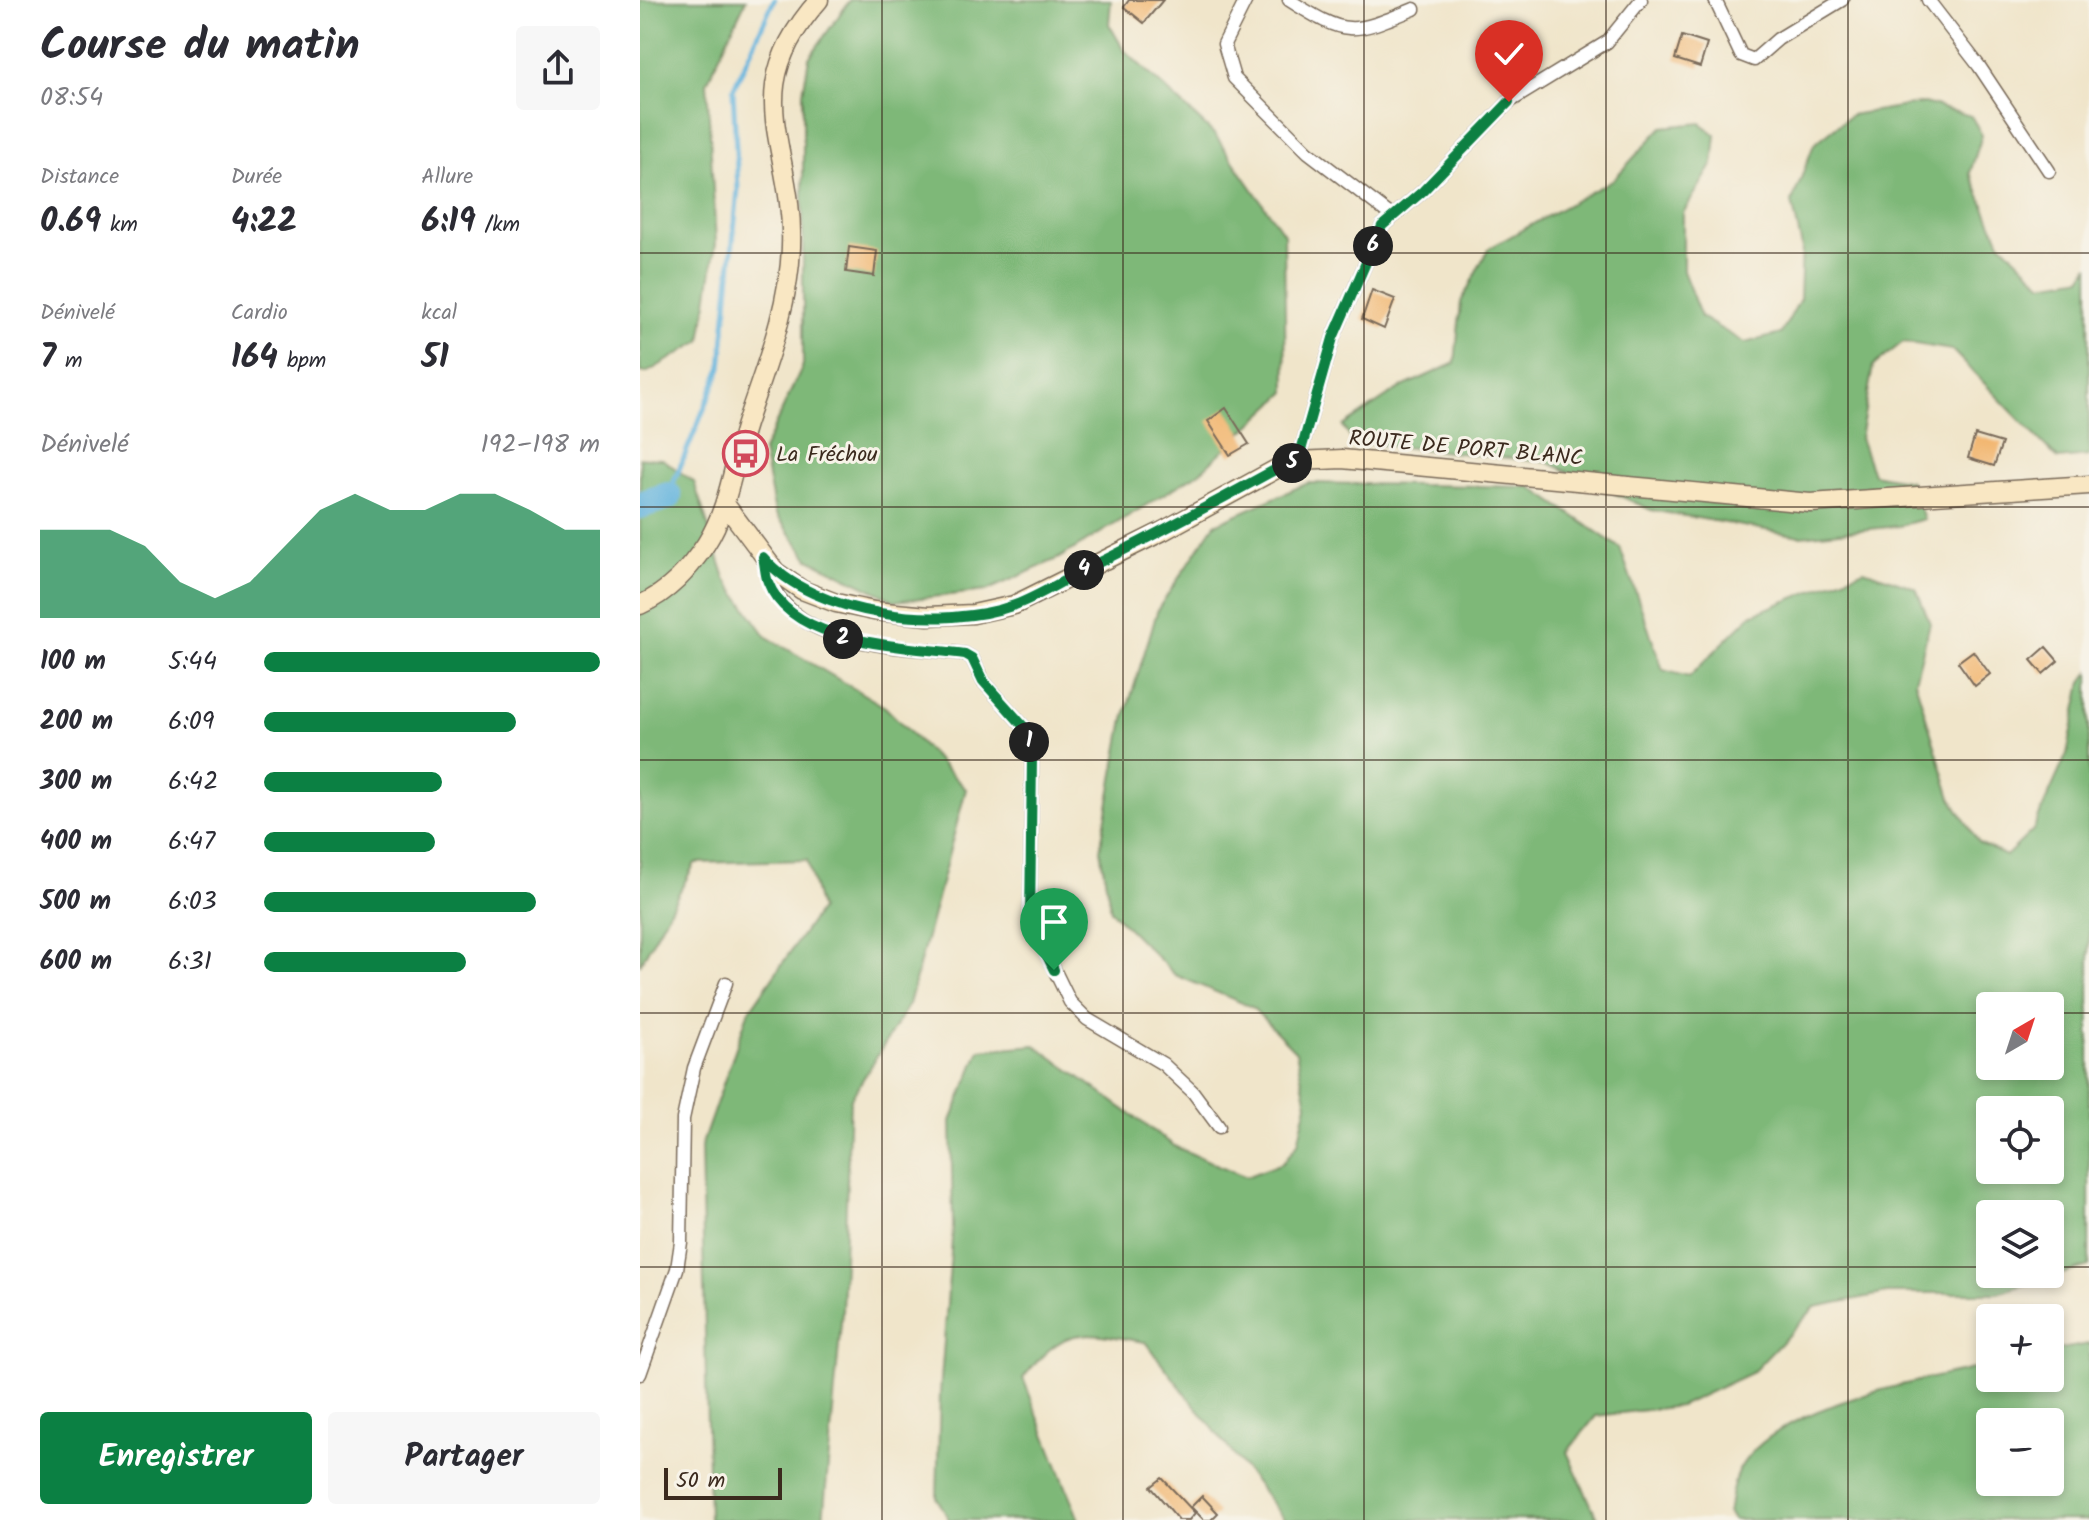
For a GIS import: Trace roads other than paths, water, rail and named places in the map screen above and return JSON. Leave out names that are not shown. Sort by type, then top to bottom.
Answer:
[{"type":"street","points":[[640,605],[662,595],[682,576],[706,544],[725,504],[787,286],[791,246],[789,212],[772,119],[773,90],[784,50],[819,0]]},
{"type":"street","points":[[1246,0],[1224,44],[1234,78],[1308,152],[1393,217]]},
{"type":"street","points":[[1289,0],[1330,26],[1342,30],[1366,29],[1414,9]]},
{"type":"street","points":[[1298,461],[1333,338],[1382,226],[1423,191],[1509,102],[1607,42],[1641,0]]},
{"type":"street","points":[[1715,0],[1741,55],[1754,60],[1778,39],[1842,0]]},
{"type":"street","points":[[1928,0],[1979,66],[2049,171]]},
{"type":"street","name":"ROUTE DE PORT BLANC","points":[[725,504],[776,572],[802,590],[836,603],[928,616],[973,614],[1014,605],[1163,531],[1280,467],[1298,461],[1342,459],[1466,468],[1810,503],[2089,485]]},
{"type":"street","points":[[763,557],[768,583],[790,610],[841,639],[965,654],[972,658],[983,681],[1025,728],[1032,756],[1030,920],[1070,1002],[1087,1019],[1163,1064],[1193,1092],[1219,1127]]},
{"type":"street","points":[[640,1374],[677,1269],[681,1242],[683,1119],[694,1068],[726,983]]},
{"type":"waterway","points":[[668,496],[721,368],[738,189],[733,90],[774,0]]},
{"type":"waterway","points":[[640,505],[668,496]]},
{"type":"place","name":"La Fréchou","points":[[745,453]]}]
